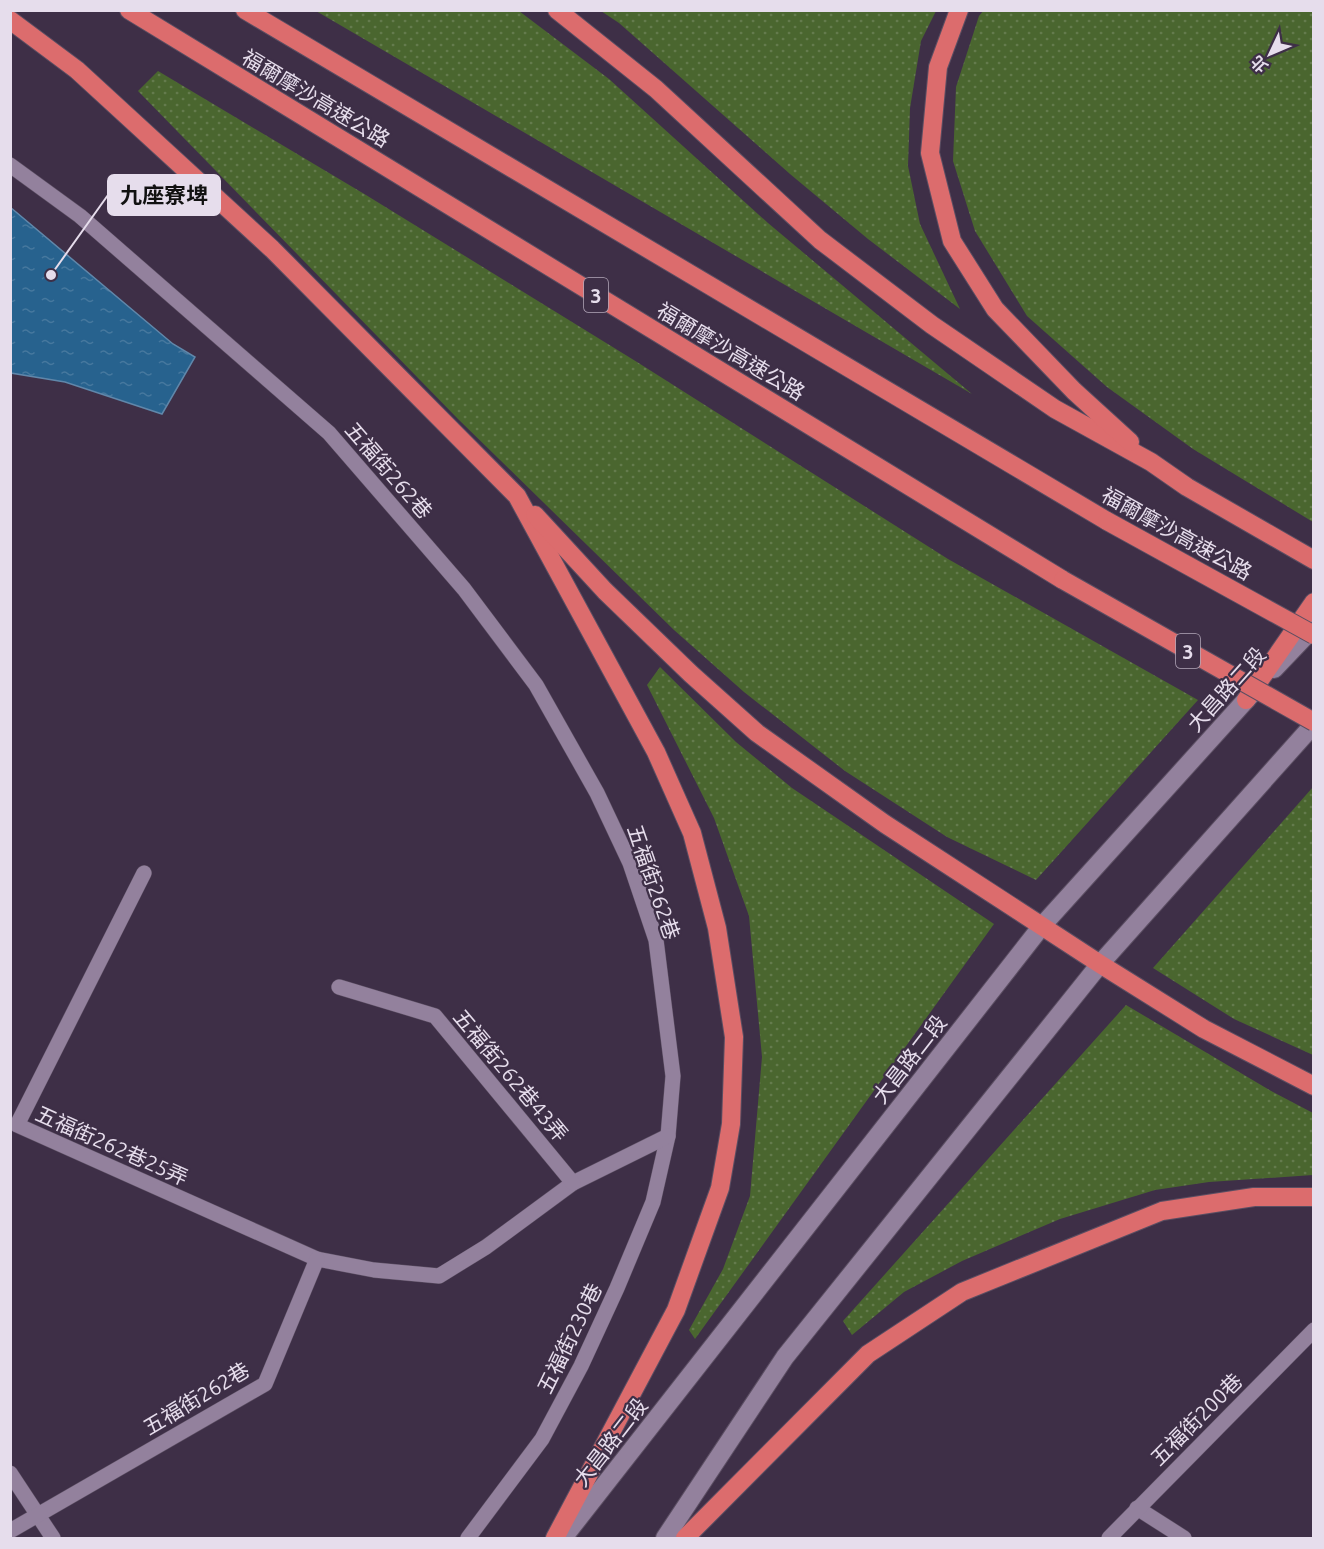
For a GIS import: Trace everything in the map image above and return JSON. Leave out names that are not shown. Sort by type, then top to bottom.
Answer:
[{"type":"highway","name":"福爾摩沙高速公路","points":[[129,10],[1063,580],[1314,723]]},
{"type":"highway","name":"福爾摩沙高速公路","points":[[245,10],[1107,521],[1314,635]]},
{"type":"highway","points":[[558,10],[656,89],[820,240],[932,325],[1055,409],[1151,462],[1187,487],[1314,560]]},
{"type":"highway","points":[[959,10],[938,68],[930,153],[952,241],[995,309],[1074,391],[1151,462]]},
{"type":"highway","points":[[10,20],[76,70],[272,249],[517,496],[605,591],[691,674],[757,733],[885,824],[1041,927],[1204,1029],[1314,1086]]},
{"type":"highway","points":[[517,496],[656,752],[692,833],[717,928],[734,1037],[731,1124],[720,1188],[700,1247],[676,1310],[555,1539]]},
{"type":"highway","points":[[1246,700],[1314,602]]},
{"type":"highway","points":[[685,1539],[868,1354],[962,1292],[1162,1211],[1254,1197],[1314,1197]]},
{"type":"main road","name":"大昌路二段","points":[[563,1539],[1041,927],[1314,627]]},
{"type":"main road","points":[[665,1539],[785,1357],[1100,964],[1314,723]]},
{"type":"lane","name":"五福街262巷","points":[[10,165],[80,216],[329,433],[464,589],[536,686],[597,793],[625,853],[656,940],[673,1077],[668,1136]]},
{"type":"lane","name":"五福街262巷25弄","points":[[144,873],[17,1125],[317,1259]]},
{"type":"lane","name":"五福街262巷43弄","points":[[339,987],[435,1016],[573,1183]]},
{"type":"lane","points":[[317,1259],[374,1270],[439,1276],[486,1247],[573,1183],[668,1136]]},
{"type":"lane","name":"五福街230巷","points":[[468,1539],[542,1439],[581,1366],[653,1202],[668,1136]]},
{"type":"lane","name":"五福街262巷","points":[[10,1531],[265,1384],[317,1259]]},
{"type":"lane","name":"五福街200巷","points":[[1109,1539],[1314,1330]]},
{"type":"lane","points":[[10,1473],[53,1539]]},
{"type":"lane","points":[[1137,1508],[1184,1539]]},
{"type":"green space","points":[[984,10],[1313,11],[1313,522],[1193,449],[1107,387],[1027,316],[975,231],[953,161],[956,87],[979,16]]},
{"type":"green space","points":[[316,11],[519,11],[609,79],[768,223],[972,394]]},
{"type":"green space","points":[[601,11],[936,11],[921,41],[910,108],[908,166],[920,224],[960,309],[868,239],[790,174],[619,23]]},
{"type":"green space","points":[[158,71],[366,195],[637,362],[948,559],[1198,700],[1036,880],[947,837],[845,771],[744,692],[674,630],[458,419],[138,91]]},
{"type":"green space","points":[[660,667],[736,742],[792,788],[994,924],[695,1339],[689,1330],[723,1269],[750,1196],[762,1057],[749,916],[714,818],[647,685]]},
{"type":"green space","points":[[1313,787],[1313,1055],[1234,1019],[1153,968]]},
{"type":"green space","points":[[1126,1005],[1273,1092],[1313,1113],[1313,1175],[1209,1182],[1155,1190],[1060,1219],[962,1261],[904,1292],[852,1335],[843,1321]]},
{"type":"water","points":[[10,207],[173,344],[195,357],[162,414],[65,382],[11,373]]},
{"type":"place","name":"九座寮埤","points":[[51,275]]}]
